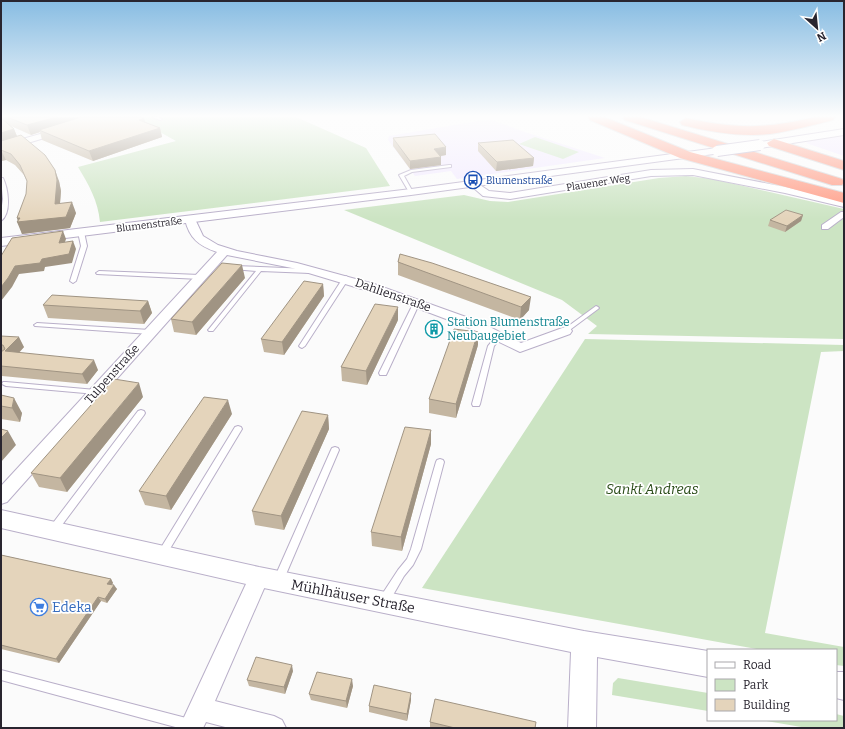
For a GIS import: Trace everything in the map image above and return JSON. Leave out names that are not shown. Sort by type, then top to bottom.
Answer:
[{"type":"highway","points":[[676,151],[686,155],[844,198]]},
{"type":"highway","points":[[740,151],[844,184]]},
{"type":"highway","points":[[742,151],[844,177]]},
{"type":"highway","points":[[799,151],[844,166]]},
{"type":"highway","points":[[806,151],[814,156]]},
{"type":"street","name":"Blumenstraße","points":[[1,242],[474,184],[711,151]]},
{"type":"street","name":"Plauener Weg","points":[[474,184],[486,194],[510,196],[651,173],[693,172],[785,190],[844,204]]},
{"type":"street","points":[[825,227],[844,214]]},
{"type":"street","name":"Dahlienstraße","points":[[190,219],[192,231],[204,242],[224,251],[263,258],[346,278],[417,302],[500,335],[520,348],[565,331]]},
{"type":"street","name":"Tulpenstraße","points":[[1,497],[224,251]]},
{"type":"street","name":"Mühlhäuser Straße","points":[[1,518],[269,579],[384,601],[445,616],[584,643],[707,664]]},
{"type":"street","points":[[269,579],[194,721],[274,728]]},
{"type":"street","points":[[582,728],[584,643]]},
{"type":"lane","points":[[411,192],[401,175],[411,171],[449,166]]},
{"type":"lane","points":[[1,179],[4,185],[7,200],[1,219]]},
{"type":"lane","points":[[73,281],[84,246],[81,232]]},
{"type":"lane","points":[[231,268],[316,271]]},
{"type":"lane","points":[[211,330],[260,270]]},
{"type":"lane","points":[[99,274],[200,277]]},
{"type":"lane","points":[[302,346],[346,278]]},
{"type":"lane","points":[[383,373],[417,302]]},
{"type":"lane","name":"Dahlienstraße","points":[[565,331],[596,308]]},
{"type":"lane","points":[[37,325],[150,332]]},
{"type":"lane","points":[[476,404],[491,346],[500,335]]},
{"type":"lane","points":[[6,384],[96,392]]},
{"type":"lane","points":[[53,530],[141,413]]},
{"type":"lane","points":[[162,554],[238,430]]},
{"type":"lane","points":[[269,579],[335,450]]},
{"type":"lane","points":[[384,601],[401,573],[410,562],[416,549],[440,462]]},
{"type":"lane","points":[[1,675],[194,721]]},
{"type":"shaded area","points":[[396,151],[584,151],[605,158],[457,179],[451,171],[415,176]]},
{"type":"shaded area","points":[[829,151],[844,151],[844,156]]},
{"type":"green space","points":[[138,151],[368,151],[390,186],[100,222],[92,193],[78,167]]},
{"type":"green space","points":[[540,151],[579,152],[563,159]]},
{"type":"green space","points":[[686,176],[713,179],[844,209],[844,339],[588,334],[597,326],[562,300],[344,210],[464,195],[490,201],[508,202],[659,178]]},
{"type":"green space","name":"Sankt Andreas","points":[[585,339],[844,345],[844,351],[821,352],[765,633],[844,647],[844,666],[837,665],[837,649],[757,649],[422,588]]},
{"type":"green space","points":[[618,678],[707,693],[707,711],[612,695],[613,683]]},
{"type":"green space","points":[[837,714],[844,716],[844,728],[807,728],[766,721],[837,721]]},
{"type":"building","points":[[4,151],[40,151],[45,155],[55,170],[57,180],[55,204],[72,202],[66,217],[17,222],[20,218],[17,218],[26,194],[27,181],[20,165],[11,154]]},
{"type":"building","points":[[403,151],[436,151],[441,157],[410,161]]},
{"type":"building","points":[[486,151],[526,151],[534,158],[497,162]]},
{"type":"building","points":[[786,210],[803,215],[787,226],[770,220]]},
{"type":"building","points":[[63,231],[59,243],[73,241],[69,254],[42,259],[40,263],[15,266],[1,287],[1,256],[12,238]]},
{"type":"building","points":[[400,254],[432,263],[531,297],[521,307],[398,262]]},
{"type":"building","points":[[222,263],[242,265],[192,322],[171,319]]},
{"type":"building","points":[[304,281],[323,284],[282,342],[261,339]]},
{"type":"building","points":[[52,295],[148,301],[140,311],[43,305]]},
{"type":"building","points":[[375,304],[398,307],[366,371],[341,367]]},
{"type":"building","points":[[454,329],[478,332],[456,404],[429,399]]},
{"type":"building","points":[[1,336],[19,337],[5,351],[94,360],[82,374],[1,366],[1,352],[5,349],[3,345],[1,345]]},
{"type":"building","points":[[114,379],[139,383],[60,478],[31,473]]},
{"type":"building","points":[[1,395],[14,398],[12,408],[1,406]]},
{"type":"building","points":[[204,397],[228,400],[166,496],[139,491]]},
{"type":"building","points":[[302,411],[328,415],[281,516],[252,511]]},
{"type":"building","points":[[405,427],[431,430],[401,537],[371,532]]},
{"type":"building","points":[[1,429],[8,431],[1,438]]},
{"type":"building","points":[[1,555],[111,579],[107,584],[114,585],[105,599],[98,597],[56,659],[1,645]]},
{"type":"building","points":[[256,657],[292,665],[284,687],[247,680]]},
{"type":"building","points":[[317,672],[352,679],[346,701],[309,694]]},
{"type":"building","points":[[374,685],[411,693],[407,714],[369,706]]},
{"type":"building","points":[[435,699],[536,722],[535,728],[455,728],[430,722]]},
{"type":"place","name":"Blumenstraße","points":[[473,180]]},
{"type":"place","name":"Station Blumenstraße Neubaugebiet","points":[[434,329]]},
{"type":"place","name":"Edeka","points":[[39,607]]}]
